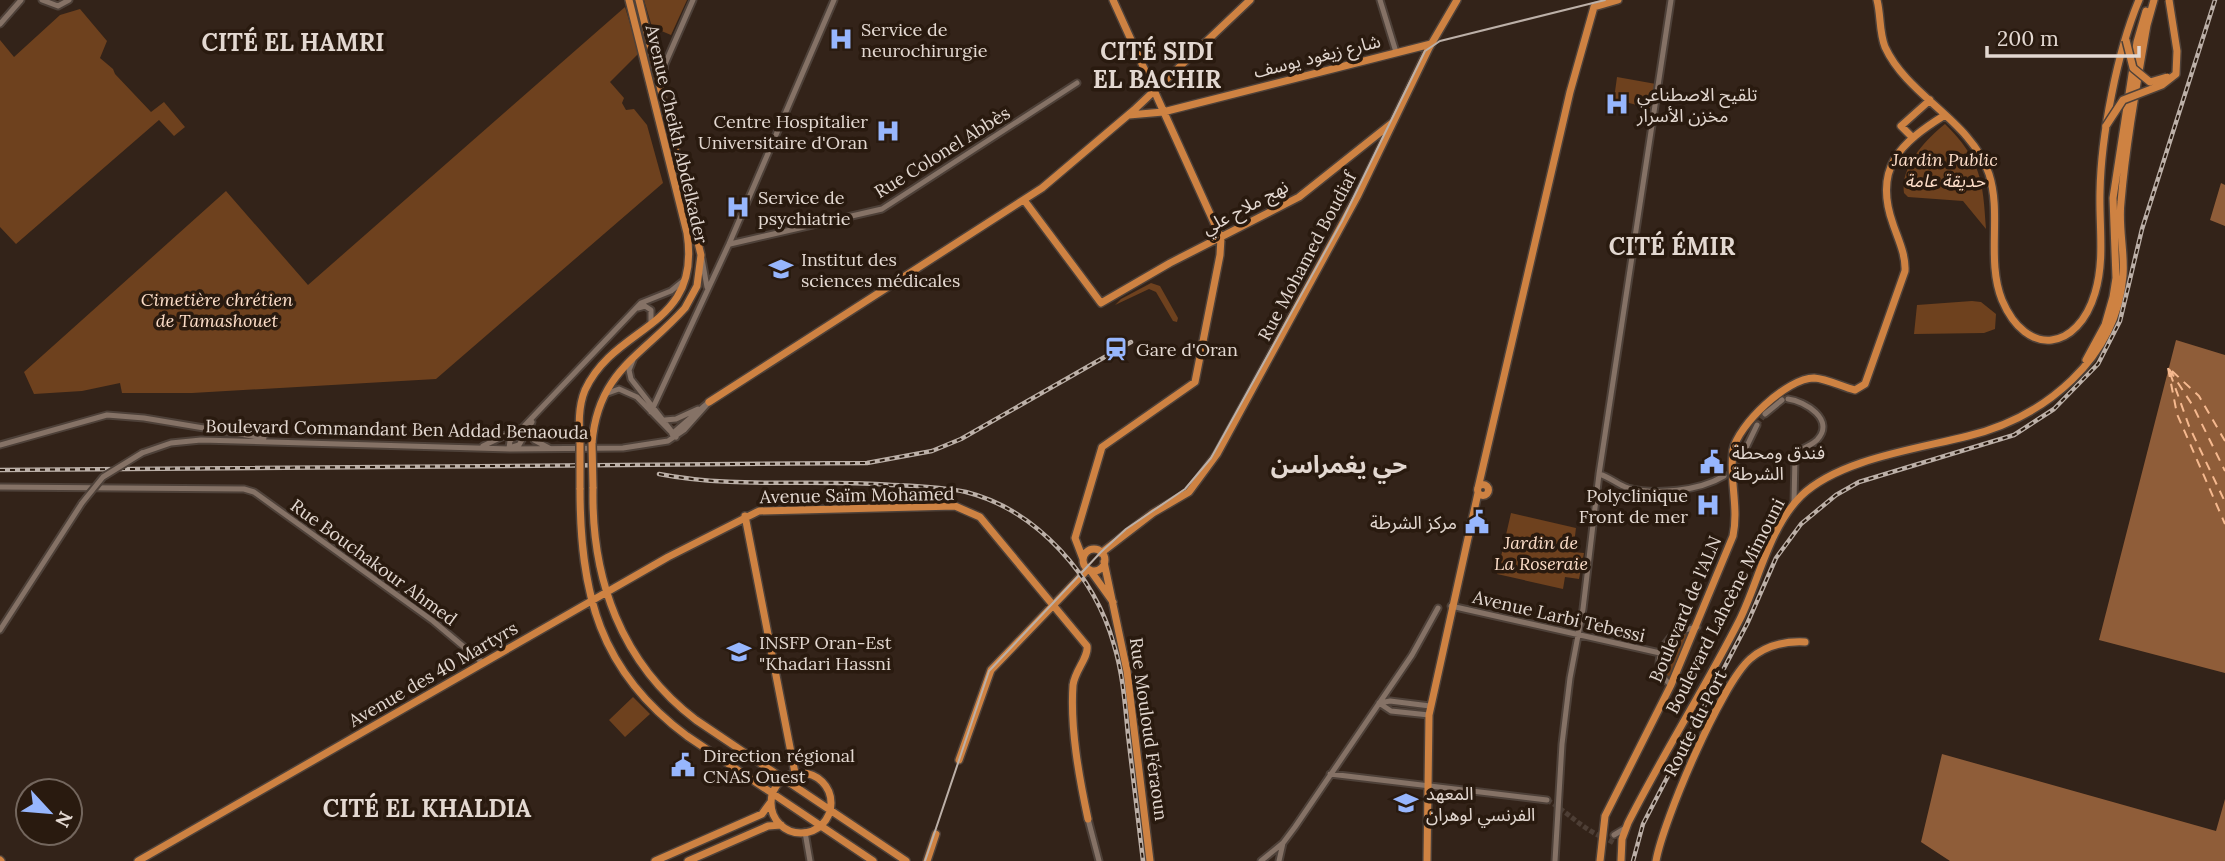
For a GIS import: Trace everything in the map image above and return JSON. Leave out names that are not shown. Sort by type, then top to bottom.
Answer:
[{"type":"main road","name":"Avenue Cheikh Abdelkader","points":[[629,0],[687,233],[688,273],[679,297],[607,362],[590,381],[580,411],[581,536],[590,602],[610,652],[625,678],[641,696],[680,731],[772,796],[873,861]]},
{"type":"main road","name":"Avenue Cheikh Abdelkader","points":[[639,0],[701,255],[699,276],[690,300],[611,382],[603,396],[592,443],[595,548],[606,593],[628,645],[663,692],[696,720],[906,861]]},
{"type":"main road","points":[[1089,570],[1075,538],[1102,447],[1195,382],[1221,238],[1113,0]]},
{"type":"main road","name":"Boulevard Commandant Ben Addad Benaouda","points":[[709,402],[1024,200],[1131,113],[1250,0]]},
{"type":"main road","name":"Rue Mohamed Boudiaf","points":[[1098,551],[1189,492],[1203,475],[1278,344],[1431,44],[1457,0]]},
{"type":"main road","points":[[1427,861],[1429,715],[1448,621],[1445,606],[1453,595],[1593,3],[1618,0]]},
{"type":"main road","points":[[1877,0],[1885,47],[1900,69],[1974,146],[1988,171],[1993,196],[1998,285],[2002,300],[2025,333],[2045,341],[2063,338],[2073,331],[2088,312],[2095,295],[2100,268],[2099,191],[2106,126],[2126,40],[2139,0]]},
{"type":"main road","name":"Boulevard Lahcène Mimouni","points":[[1621,861],[1628,823],[1738,622],[1774,539],[1793,506],[1806,491],[1846,469],[2005,425],[2040,405],[2081,370],[2104,341],[2119,302],[2123,273],[2120,242],[2121,198],[2152,0]]},
{"type":"main road","points":[[2106,126],[2123,100],[2172,78],[2178,60],[2169,0]]},
{"type":"main road","points":[[2126,40],[2133,68],[2145,80],[2162,80],[2171,74],[2178,60]]},
{"type":"main road","name":"شارع زيغود يوسف","points":[[1131,113],[1163,112],[1431,44]]},
{"type":"main road","points":[[650,85],[660,86]]},
{"type":"main road","points":[[1911,136],[1900,126],[1930,100]]},
{"type":"main road","name":"Boulevard de l'ALN","points":[[1600,861],[1605,816],[1697,627],[1737,517],[1733,452],[1738,435],[1759,410],[1801,381],[1820,379],[1855,390],[1863,387],[1905,271],[1904,258],[1885,195],[1897,156],[1911,136],[1945,115]]},
{"type":"main road","name":"نهج ملاح علي","points":[[1024,200],[1101,303],[1170,262],[1299,197],[1393,122]]},
{"type":"main road","name":"Avenue Saïm Mohamed","points":[[744,516],[758,511],[955,506],[980,517],[1038,590],[1054,604],[1088,650],[1075,671],[1072,713],[1088,820]]},
{"type":"main road","points":[[744,516],[795,773]]},
{"type":"main road","name":"Avenue des 40 Martyrs","points":[[138,861],[744,516]]},
{"type":"main road","points":[[960,760],[990,670],[1089,570],[1099,570],[1104,562],[1098,551],[1077,545]]},
{"type":"main road","points":[[1083,559],[1087,552],[1098,551]]},
{"type":"main road","name":"Rue Mouloud Féraoun","points":[[1104,562],[1127,671],[1150,861]]},
{"type":"main road","name":"Rue Mouloud Féraoun","points":[[1089,570],[1113,602]]},
{"type":"main road","name":"Route du Port","points":[[1656,861],[1663,828],[1675,799],[1740,669],[1760,652],[1773,646],[1785,642],[1805,642]]},
{"type":"main road","points":[[655,861],[762,814],[772,796],[783,779],[795,773],[809,774],[822,781],[830,793],[830,811],[820,826],[805,832],[792,831],[781,825],[773,813],[772,796]]},
{"type":"main road","points":[[688,861],[768,826],[781,825]]},
{"type":"main road","points":[[927,861],[936,834]]},
{"type":"street","points":[[0,24],[21,0]]},
{"type":"street","points":[[42,0],[58,6],[69,0]]},
{"type":"street","points":[[660,86],[671,49],[693,0]]},
{"type":"street","points":[[655,411],[834,0]]},
{"type":"street","points":[[1380,0],[1396,52]]},
{"type":"street","points":[[1555,861],[1557,806],[1565,732],[1599,474],[1671,0]]},
{"type":"street","points":[[652,51],[656,58],[661,59],[671,49]]},
{"type":"street","name":"Rue Colonel Abbès","points":[[729,244],[882,209],[1077,83]]},
{"type":"street","points":[[734,234],[745,240]]},
{"type":"street","points":[[701,255],[709,265],[719,262]]},
{"type":"street","points":[[701,255],[707,290]]},
{"type":"street","points":[[536,413],[521,443],[510,449],[510,441],[536,413],[635,309],[645,300],[676,288],[688,273]]},
{"type":"street","points":[[635,309],[645,306],[651,310],[653,316],[650,324]]},
{"type":"street","points":[[637,354],[629,374],[674,435]]},
{"type":"street","points":[[603,396],[623,389],[634,394],[665,421],[674,435]]},
{"type":"street","points":[[1765,414],[1785,400],[1801,402],[1815,410],[1822,426],[1818,439],[1795,457],[1793,506]]},
{"type":"street","name":"Boulevard Commandant Ben Addad Benaouda","points":[[674,435],[698,409],[709,402]]},
{"type":"street","name":"Boulevard Commandant Ben Addad Benaouda","points":[[0,630],[82,503],[110,472],[142,453],[183,441],[282,441],[556,450],[652,446],[674,435],[709,402]]},
{"type":"street","points":[[665,421],[698,409]]},
{"type":"street","points":[[477,447],[504,438],[536,413]]},
{"type":"street","points":[[0,445],[107,415],[123,415],[282,441]]},
{"type":"street","points":[[532,422],[534,440],[556,450]]},
{"type":"street","points":[[1743,454],[1757,425]]},
{"type":"street","points":[[1599,474],[1625,487],[1647,492],[1712,483],[1724,476]]},
{"type":"street","name":"Rue Bouchakour Ahmed","points":[[0,487],[244,489],[254,492],[432,621],[483,663]]},
{"type":"street","points":[[1795,488],[1806,491]]},
{"type":"street","points":[[1261,861],[1283,843],[1445,606]]},
{"type":"street","name":"Avenue Larbi Tebessi","points":[[1445,606],[1660,653]]},
{"type":"street","points":[[1671,685],[1660,672],[1660,653],[1676,632],[1689,626],[1697,627]]},
{"type":"street","points":[[1379,704],[1392,701],[1430,706]]},
{"type":"street","points":[[1379,704],[1391,711],[1429,715]]},
{"type":"street","points":[[1330,774],[1427,788],[1476,790],[1547,800]]},
{"type":"street","points":[[1088,820],[1100,861]]},
{"type":"street","points":[[1622,851],[1611,839],[1628,823]]},
{"type":"street","points":[[805,832],[810,861]]},
{"type":"street","points":[[1279,861],[1283,843]]},
{"type":"green space","points":[[644,0],[687,0],[671,35],[652,27]]},
{"type":"green space","name":"Cimetière chrétien de Tamashouet","points":[[625,7],[639,53],[610,82],[624,98],[622,103],[626,110],[634,109],[647,125],[663,183],[436,379],[192,393],[122,393],[120,383],[82,391],[34,394],[24,372],[226,191],[308,285]]},
{"type":"green space","points":[[80,9],[107,41],[100,58],[151,112],[164,102],[185,127],[174,136],[159,120],[16,244],[0,227],[0,40],[14,57],[60,15]]},
{"type":"green space","points":[[1617,77],[1656,84],[1652,109],[1614,99]]},
{"type":"green space","name":"Jardin Public حديقة عامة","points":[[1945,124],[1966,149],[1978,172],[1986,229],[1963,201],[1908,197],[1904,193],[1910,164],[1930,137]]},
{"type":"green space","points":[[1151,283],[1160,286],[1178,318],[1177,322],[1173,321],[1156,292],[1149,289],[1115,305]]},
{"type":"green space","points":[[1981,302],[1996,314],[1995,329],[1984,333],[1914,334],[1917,305]]},
{"type":"green space","name":"Jardin de La Roseraie","points":[[1511,513],[1576,528],[1573,552],[1584,553],[1579,579],[1565,577],[1563,589],[1497,574]]},
{"type":"green space","points":[[1683,633],[1692,633],[1671,680],[1664,667],[1664,653],[1670,641]]},
{"type":"green space","points":[[633,697],[650,714],[625,737],[609,720]]},
{"type":"shaded area","points":[[2221,183],[2225,185],[2225,226],[2210,220]]},
{"type":"shaded area","points":[[2176,340],[2225,355],[2225,673],[2099,640]]},
{"type":"shaded area","points":[[1942,754],[2216,831],[2225,799],[2225,861],[1950,861],[1921,842]]},
{"type":"ferry route","points":[[2168,368],[2177,414],[2225,524]]},
{"type":"ferry route","points":[[2169,369],[2193,406],[2225,471]]},
{"type":"ferry route","points":[[2172,371],[2199,396],[2225,441]]},
{"type":"ferry route","points":[[2170,373],[2189,426],[2225,502]]},
{"type":"tunnel","points":[[1757,425],[1765,414]]},
{"type":"tunnel","points":[[1724,476],[1737,467],[1743,454]]},
{"type":"tunnel","points":[[1547,800],[1605,838]]},
{"type":"tunnel","points":[[1609,840],[1614,843]]},
{"type":"tram line","points":[[925,861],[989,671],[1101,552],[1126,529],[1185,489],[1211,458],[1342,221],[1425,51],[1440,41],[1605,0]]},
{"type":"railway","points":[[1633,861],[1643,824],[1747,624],[1776,558],[1801,524],[1836,495],[1859,482],[2014,435],[2054,409],[2098,364],[2120,321],[2142,229],[2215,0]]},
{"type":"railway","points":[[0,470],[867,463],[932,451],[961,439],[1131,342]]},
{"type":"railway","points":[[659,474],[713,481],[876,484],[955,490],[992,501],[1039,530],[1060,549],[1078,571],[1105,619],[1114,645],[1120,667],[1143,861]]},
{"type":"place","name":"Service de neurochirurgie","points":[[841,39]]},
{"type":"place","name":"تلقيح الاصطناعي مخزن الأسرار","points":[[1617,104]]},
{"type":"place","name":"Centre Hospitalier Universitaire d'Oran","points":[[888,131]]},
{"type":"place","name":"Service de psychiatrie","points":[[738,207]]},
{"type":"place","name":"Institut des sciences médicales","points":[[781,269]]},
{"type":"place","name":"Gare d'Oran","points":[[1116,349]]},
{"type":"place","name":"فندق ومحطة الشرطة","points":[[1712,462]]},
{"type":"place","name":"Polyclinique Front de mer","points":[[1708,505]]},
{"type":"place","name":"مركز الشرطة","points":[[1477,522]]},
{"type":"place","name":"INSFP Oran-Est \"Khadari Hassni","points":[[739,652]]},
{"type":"place","name":"Direction régional CNAS Ouest","points":[[683,765]]},
{"type":"place","name":"المعهد الفرنسي لوهران","points":[[1406,803]]},
{"type":"district","name":"CITÉ EL HAMRI","points":[[293,42]]},
{"type":"district","name":"CITÉ SIDI EL BACHIR","points":[[1157,65]]},
{"type":"district","name":"CITÉ ÉMIR","points":[[1672,246]]},
{"type":"district","name":"حي يغمراسن","points":[[1339,464]]},
{"type":"district","name":"CITÉ EL KHALDIA","points":[[427,808]]}]
